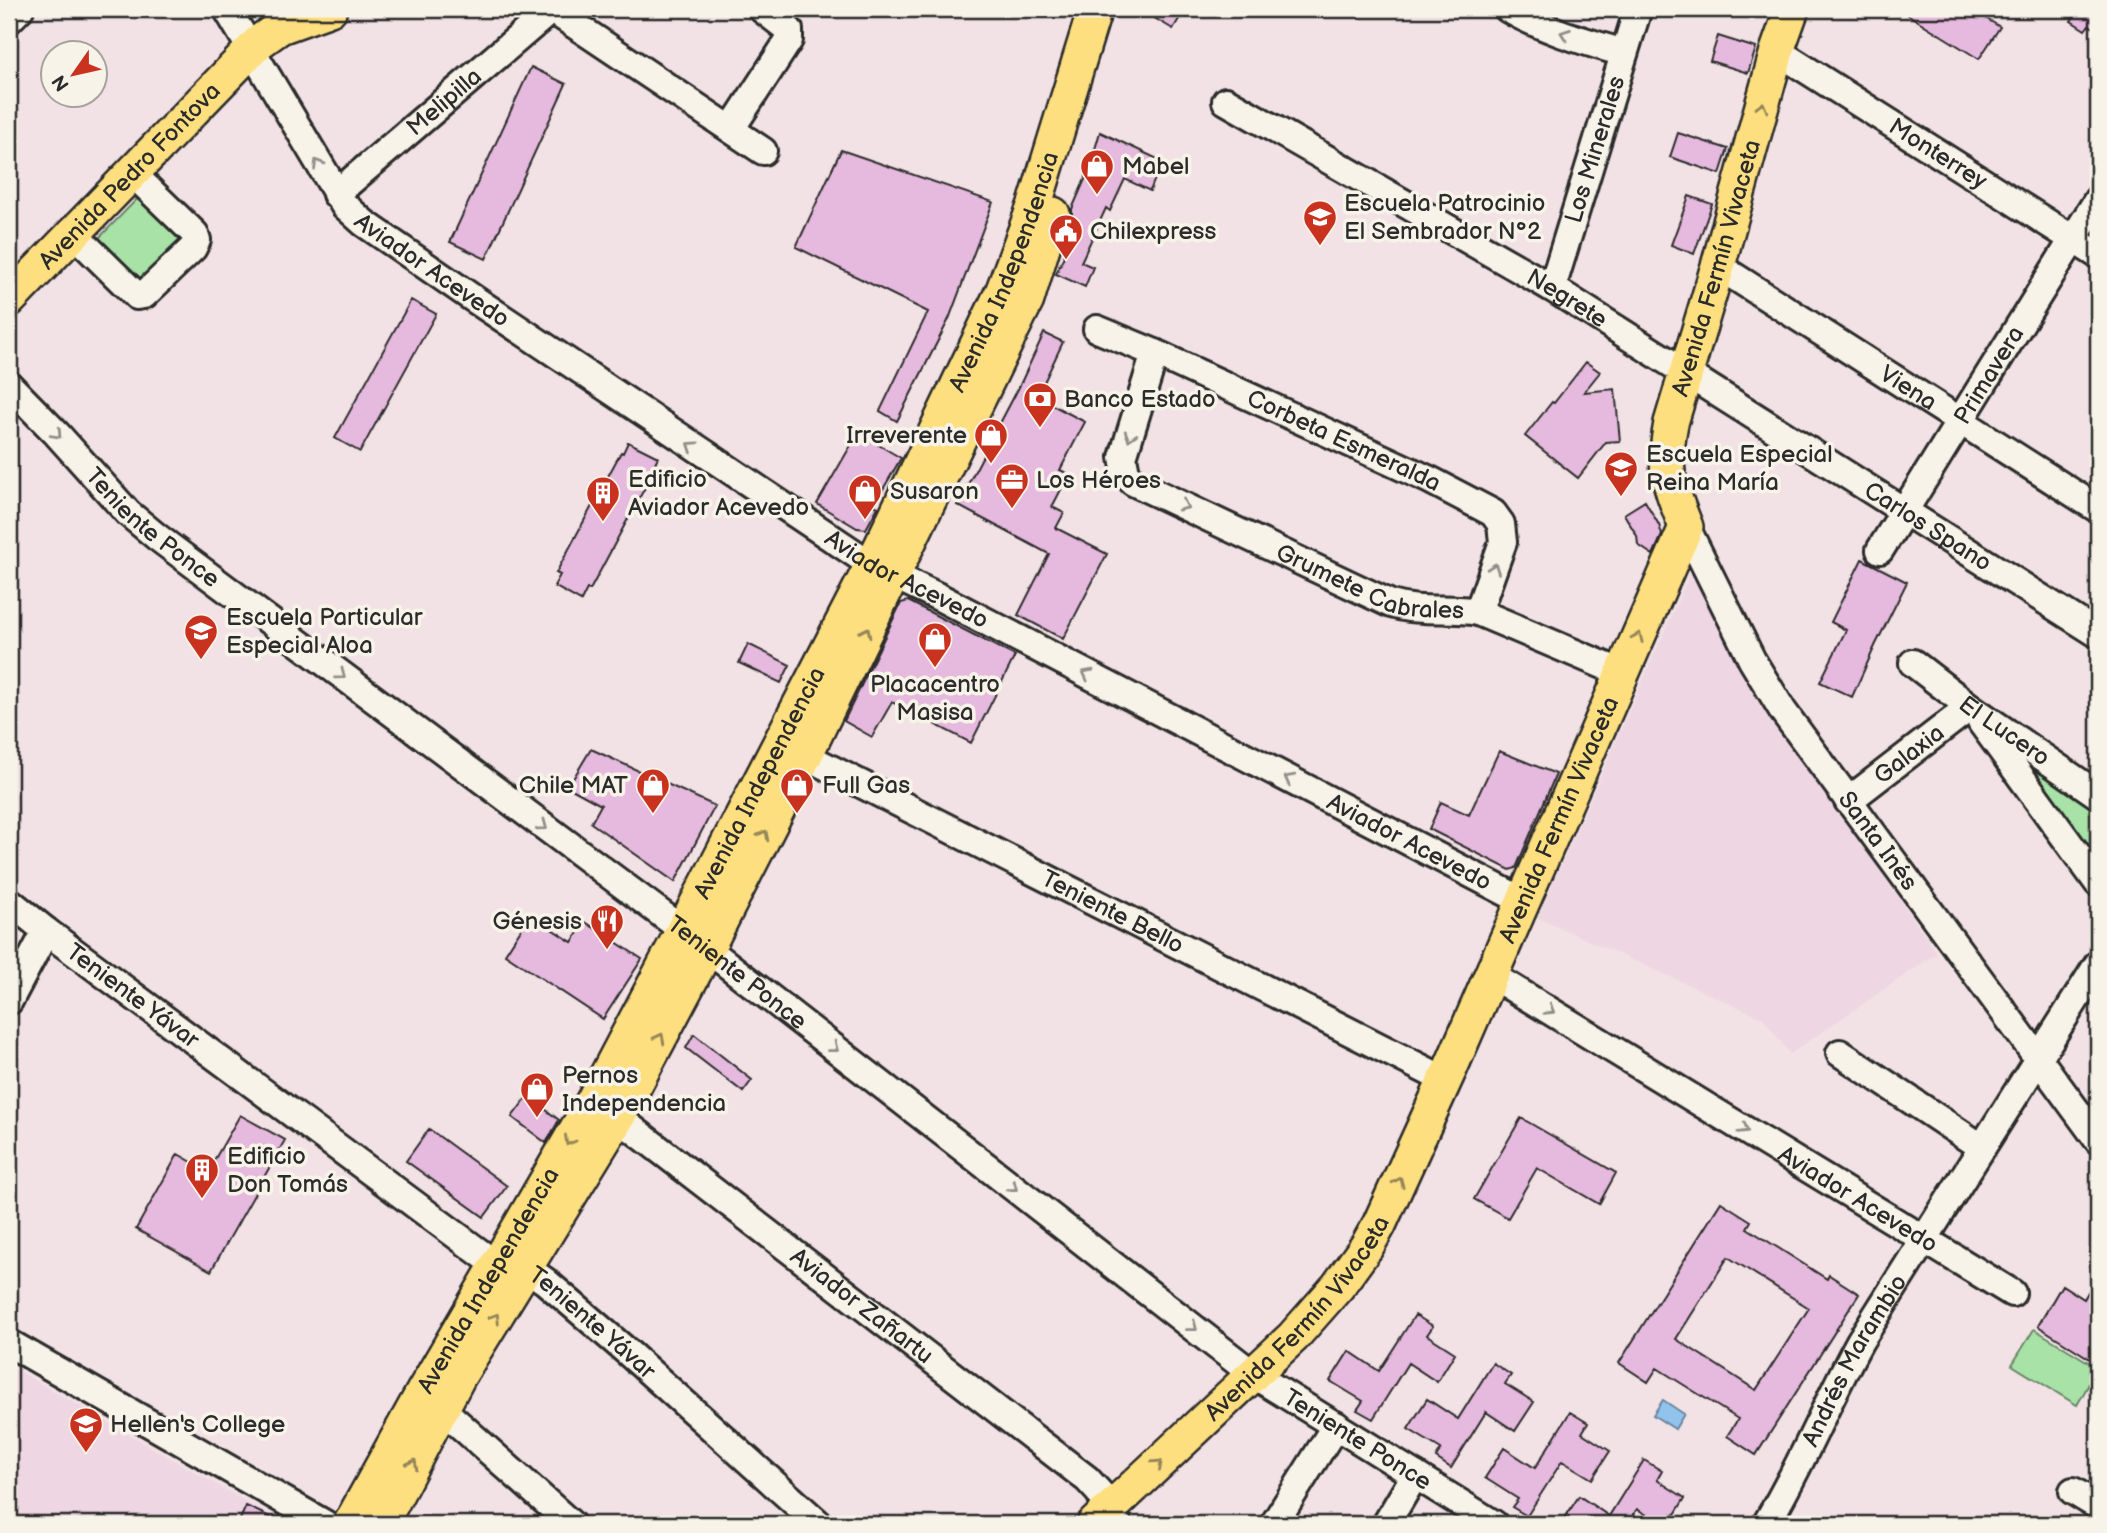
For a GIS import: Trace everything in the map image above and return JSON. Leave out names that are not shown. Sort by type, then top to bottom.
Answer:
[{"type":"main road","name":"Avenida Pedro Fontova","points":[[9,300],[268,34],[330,9]]},
{"type":"main road","name":"Avenida Independencia","points":[[882,570],[1003,290],[1035,204],[1095,9]]},
{"type":"main road","name":"Avenida Independencia","points":[[350,1524],[418,1401],[513,1265],[606,1108],[695,940],[882,570],[1027,300],[1115,9]]},
{"type":"main road","name":"Avenida Fermín Vivaceta","points":[[1107,1520],[1319,1310],[1367,1246],[1379,1225],[1445,1080],[1686,527],[1667,475],[1666,458],[1671,423],[1791,9]]},
{"type":"main road","name":"Avenida Independencia","points":[[381,1524],[459,1376],[513,1265]]},
{"type":"street","points":[[9,20],[20,9]]},
{"type":"street","name":"Aviador Acevedo","points":[[227,9],[344,205],[364,223],[452,284],[882,570],[941,598],[1523,901]]},
{"type":"street","points":[[552,9],[763,151]]},
{"type":"street","name":"Melipilla","points":[[337,194],[552,9]]},
{"type":"street","points":[[731,130],[789,40],[789,30],[762,9]]},
{"type":"street","points":[[1508,9],[1566,36],[1624,53]]},
{"type":"street","name":"Los Minerales","points":[[1552,288],[1638,9]]},
{"type":"street","name":"Monterrey","points":[[1777,51],[2098,255]]},
{"type":"street","name":"Negrete","points":[[1226,101],[1552,288],[1686,373]]},
{"type":"street","points":[[73,233],[137,296],[144,295],[193,248],[197,240],[195,234],[132,173]]},
{"type":"street","name":"Primavera","points":[[1880,550],[2098,199]]},
{"type":"street","name":"Viena","points":[[1718,266],[2098,509]]},
{"type":"street","name":"Corbeta Esmeralda","points":[[1097,329],[1430,480],[1493,513],[1501,524],[1503,542],[1478,612]]},
{"type":"street","name":"Grumete Cabrales","points":[[1155,353],[1123,457],[1129,478],[1391,604],[1415,610],[1457,609],[1478,612],[1622,673]]},
{"type":"street","name":"Carlos Spano","points":[[1686,373],[2098,635]]},
{"type":"street","name":"Teniente Ponce","points":[[9,385],[142,526],[695,940],[1254,1375],[1494,1524]]},
{"type":"street","name":"Santa Inés","points":[[1686,527],[1768,689],[2098,1140]]},
{"type":"street","name":"El Lucero","points":[[1913,663],[1970,707],[2098,795]]},
{"type":"street","points":[[1970,707],[2098,883]]},
{"type":"street","name":"Galaxia","points":[[1848,801],[1970,707]]},
{"type":"street","name":"Teniente Bello","points":[[792,749],[1445,1080]]},
{"type":"street","name":"Teniente Yávar","points":[[9,901],[487,1258],[513,1265],[545,1281],[819,1524]]},
{"type":"street","points":[[9,1001],[46,931]]},
{"type":"street","name":"Andrés Marambio","points":[[1766,1524],[1802,1461],[1860,1340],[2098,964]]},
{"type":"street","name":"Aviador Acevedo","points":[[1491,975],[2012,1293]]},
{"type":"street","points":[[1840,1053],[1981,1147]]},
{"type":"street","name":"Aviador Zañartu","points":[[606,1108],[1087,1479],[1099,1492],[1107,1520]]},
{"type":"street","points":[[9,1343],[325,1524]]},
{"type":"street","points":[[442,1409],[570,1524]]},
{"type":"street","points":[[1274,1524],[1336,1425]]},
{"type":"street","points":[[1386,1524],[1415,1475]]},
{"type":"street","points":[[2073,1491],[2098,1506]]},
{"type":"shaded area","points":[[1692,569],[1743,672],[1937,953],[1790,1054],[1763,1018],[1538,918]]},
{"type":"shaded area","name":"Hellen's College","points":[[15,1369],[285,1524],[9,1524],[9,1384]]},
{"type":"green space","points":[[141,195],[188,241],[141,288],[95,242]]},
{"type":"green space","points":[[2016,743],[2098,799],[2098,867]]},
{"type":"green space","points":[[2034,1329],[2098,1368],[2077,1405],[2012,1365]]},
{"type":"water","points":[[1663,1400],[1684,1414],[1675,1429],[1653,1415]]},
{"type":"building","points":[[1139,9],[1185,9],[1173,29]]},
{"type":"building","points":[[1899,9],[1971,9],[2000,27],[1979,59]]},
{"type":"building","points":[[2079,9],[2098,9],[2098,31],[2089,25],[2085,30],[2071,21]]},
{"type":"building","points":[[1718,36],[1756,48],[1748,73],[1710,61]]},
{"type":"building","points":[[531,67],[566,84],[486,259],[450,242]]},
{"type":"building","points":[[1100,132],[1162,161],[1150,191],[1125,179],[1110,211],[1106,208],[1081,262],[1093,267],[1085,287],[1056,274],[1075,232],[1068,230],[1072,209],[1089,170]]},
{"type":"building","points":[[1678,133],[1728,149],[1720,174],[1670,157]]},
{"type":"building","points":[[841,150],[993,202],[949,319],[897,421],[880,411],[928,312],[796,247]]},
{"type":"building","points":[[1689,196],[1712,204],[1694,254],[1671,245]]},
{"type":"building","points":[[411,300],[436,314],[360,452],[335,438]]},
{"type":"building","points":[[1044,333],[1063,342],[1037,397],[1085,422],[1060,470],[1069,474],[1052,507],[1064,513],[1056,528],[1107,554],[1063,639],[1018,615],[1049,554],[957,505]]},
{"type":"building","points":[[1586,362],[1600,372],[1584,392],[1615,389],[1620,441],[1606,442],[1578,478],[1525,436]]},
{"type":"building","points":[[858,433],[901,458],[874,505],[878,507],[866,529],[857,528],[817,504]]},
{"type":"building","name":"Edificio Aviador Acevedo","points":[[628,442],[658,457],[652,469],[654,471],[590,590],[587,589],[581,601],[554,586],[560,575],[556,573]]},
{"type":"building","points":[[1645,501],[1662,535],[1653,555],[1638,545],[1637,536],[1624,514]]},
{"type":"building","points":[[1862,559],[1907,582],[1852,697],[1820,682],[1846,630],[1831,622]]},
{"type":"building","name":"Placacentro Masisa","points":[[908,601],[1015,656],[971,743],[892,702],[872,737],[844,721],[901,603]]},
{"type":"building","points":[[748,644],[790,665],[781,683],[739,663]]},
{"type":"building","name":"Chile MAT","points":[[591,749],[715,806],[675,882],[591,823],[601,805],[568,787]]},
{"type":"building","points":[[1499,751],[1556,774],[1516,868],[1510,870],[1429,829],[1441,802],[1469,815]]},
{"type":"building","points":[[530,915],[572,942],[585,922],[642,959],[603,1019],[505,954]]},
{"type":"building","points":[[694,1034],[752,1080],[743,1092],[686,1048]]},
{"type":"building","name":"Pernos Independencia","points":[[528,1096],[559,1120],[546,1143],[512,1117]]},
{"type":"building","name":"Edificio Don Tomás","points":[[240,1115],[285,1140],[211,1271],[136,1229],[178,1154],[208,1171]]},
{"type":"building","points":[[1521,1118],[1616,1173],[1599,1204],[1537,1168],[1508,1218],[1474,1199]]},
{"type":"building","points":[[429,1129],[507,1186],[484,1217],[406,1161]]},
{"type":"building","points":[[1721,1202],[1751,1221],[1747,1228],[1827,1279],[1829,1275],[1859,1294],[1756,1455],[1727,1436],[1738,1419],[1657,1368],[1648,1382],[1619,1363]],"holes":[[[1728,1257],[1809,1308],[1756,1390],[1676,1339]]]},
{"type":"building","points":[[2098,1275],[2098,1364],[2038,1326],[2062,1285],[2084,1299]]},
{"type":"building","points":[[1415,1315],[1433,1326],[1427,1335],[1455,1353],[1437,1382],[1408,1363],[1373,1419],[1357,1410],[1363,1401],[1330,1381],[1349,1351],[1379,1371]]},
{"type":"building","points":[[1493,1363],[1511,1375],[1505,1384],[1534,1402],[1515,1431],[1486,1412],[1451,1468],[1436,1458],[1441,1449],[1408,1429],[1427,1399],[1458,1419]]},
{"type":"building","points":[[1570,1412],[1588,1423],[1582,1433],[1610,1451],[1592,1479],[1562,1461],[1527,1516],[1512,1507],[1518,1499],[1485,1478],[1504,1448],[1535,1468]]},
{"type":"building","points":[[1644,1460],[1662,1471],[1657,1480],[1685,1498],[1669,1524],[1662,1524],[1637,1509],[1627,1524],[1561,1524],[1579,1496],[1609,1516]]},
{"type":"building","points":[[246,1506],[285,1524],[238,1524]]},
{"type":"place","name":"Mabel","points":[[1097,196]]},
{"type":"place","name":"Escuela Patrocinio El Sembrador N°2","points":[[1320,247]]},
{"type":"place","name":"Chilexpress","points":[[1066,261]]},
{"type":"place","name":"Banco Estado","points":[[1040,429]]},
{"type":"place","name":"Irreverente","points":[[991,465]]},
{"type":"place","name":"Escuela Especial Reina María","points":[[1621,498]]},
{"type":"place","name":"Los Héroes","points":[[1012,510]]},
{"type":"place","name":"Susaron","points":[[865,521]]},
{"type":"place","name":"Edificio Aviador Acevedo","points":[[603,523]]},
{"type":"place","name":"Escuela Particular Especial Aloa","points":[[201,661]]},
{"type":"place","name":"Placacentro Masisa","points":[[935,669]]},
{"type":"place","name":"Chile MAT","points":[[653,815]]},
{"type":"place","name":"Full Gas","points":[[797,815]]},
{"type":"place","name":"Génesis","points":[[607,951]]},
{"type":"place","name":"Pernos Independencia","points":[[537,1119]]},
{"type":"place","name":"Edificio Don Tomás","points":[[202,1200]]},
{"type":"place","name":"Hellen's College","points":[[86,1454]]}]
